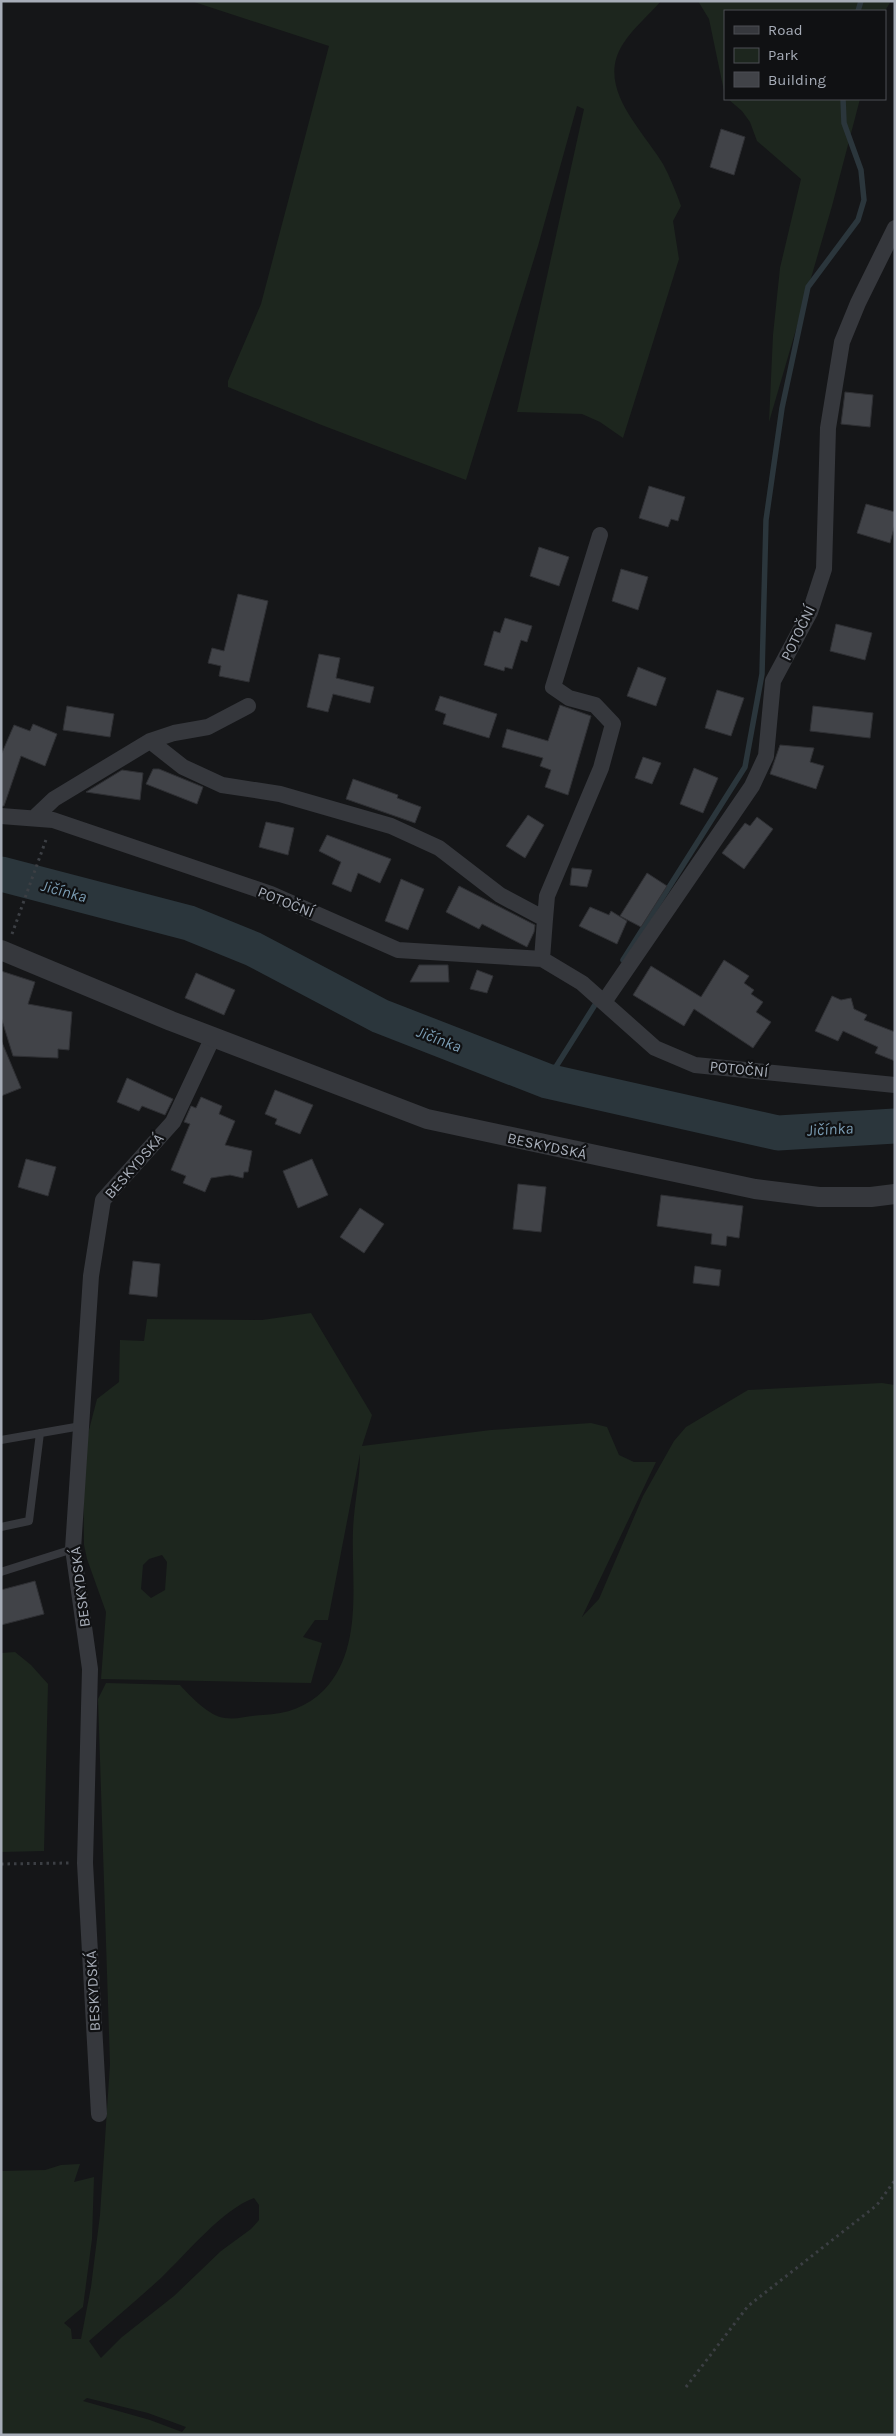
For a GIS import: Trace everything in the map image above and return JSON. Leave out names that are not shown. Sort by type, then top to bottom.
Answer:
[{"type":"street","name":"POTOČNÍ","points":[[604,1002],[752,786],[766,756],[774,681],[810,612],[824,569],[828,428],[842,342],[858,303],[895,228]]},
{"type":"street","points":[[542,959],[548,896],[601,768],[613,724],[595,704],[569,698],[553,687],[600,535]]},
{"type":"street","points":[[34,818],[54,799],[150,741],[174,733],[208,726],[248,706]]},
{"type":"street","points":[[150,741],[184,766],[222,785],[280,794],[391,826],[439,848],[500,895],[545,919]]},
{"type":"street","name":"POTOČNÍ","points":[[1,816],[53,820],[271,894],[398,950],[542,959],[582,983],[655,1048],[695,1065],[895,1085]]},
{"type":"street","name":"BESKYDSKÁ","points":[[3,950],[213,1037],[427,1119],[755,1188],[819,1197],[871,1197],[895,1194]]},
{"type":"street","name":"BESKYDSKÁ","points":[[99,2114],[85,1863],[90,1669],[74,1549],[91,1276],[103,1200],[173,1122],[213,1037]]},
{"type":"lane","points":[[1,1440],[81,1426]]},
{"type":"lane","points":[[1,1527],[29,1521],[40,1433]]},
{"type":"lane","points":[[1,1572],[74,1549]]},
{"type":"path","points":[[3,950],[25,900],[53,820]]},
{"type":"path","points":[[1,1864],[85,1863]]},
{"type":"path","points":[[686,2387],[748,2306],[877,2205],[895,2180]]},
{"type":"green space","points":[[191,1],[661,1],[636,27],[623,44],[616,60],[614,76],[618,92],[625,107],[663,164],[681,206],[673,221],[679,259],[623,438],[600,422],[582,414],[517,412],[584,109],[577,106],[538,246],[466,480],[228,387],[228,381],[261,304],[329,46]]},
{"type":"green space","points":[[698,1],[891,1],[886,10],[724,10],[724,91],[709,19]]},
{"type":"green space","points":[[729,100],[860,100],[832,206],[769,422],[773,335],[780,268],[801,179],[757,141],[750,122],[742,111]]},
{"type":"green space","points":[[311,1313],[372,1415],[362,1446],[491,1430],[591,1423],[607,1427],[619,1455],[634,1462],[656,1462],[582,1617],[599,1599],[643,1496],[674,1441],[686,1427],[748,1390],[882,1383],[895,1385],[895,2435],[1,2435],[1,2171],[45,2170],[61,2165],[80,2164],[74,2182],[94,2177],[92,2239],[83,2307],[64,2323],[71,2329],[72,2339],[81,2339],[91,2287],[100,2215],[110,2064],[98,1699],[106,1683],[180,1685],[201,1705],[219,1717],[234,1718],[288,1711],[311,1701],[324,1690],[337,1673],[345,1655],[350,1635],[353,1614],[353,1530],[360,1454],[328,1620],[315,1620],[303,1637],[322,1643],[311,1683],[101,1679],[106,1612],[87,1559],[84,1545],[83,1453],[97,1399],[119,1382],[120,1340],[144,1341],[147,1319],[262,1320]],"holes":[[[162,1555],[167,1562],[165,1590],[151,1598],[141,1589],[143,1565],[149,1559]],[[254,2198],[259,2205],[259,2220],[251,2229],[221,2251],[174,2296],[122,2337],[101,2358],[89,2341],[161,2278],[218,2222],[242,2204]],[[87,2398],[148,2413],[186,2427],[182,2432],[150,2420],[83,2401]]]},
{"type":"green space","points":[[15,1652],[31,1665],[48,1684],[44,1851],[1,1852],[1,1653]]},
{"type":"building","points":[[721,129],[745,137],[734,175],[710,167]]},
{"type":"building","points":[[845,392],[873,395],[870,427],[841,424]]},
{"type":"building","points":[[649,486],[685,497],[678,521],[671,519],[668,527],[639,518]]},
{"type":"building","points":[[866,504],[895,512],[895,524],[890,543],[857,533]]},
{"type":"building","points":[[539,547],[569,557],[559,586],[530,576]]},
{"type":"building","points":[[621,569],[648,577],[638,610],[612,601]]},
{"type":"building","points":[[238,594],[268,601],[249,682],[219,676],[221,666],[208,663],[212,648],[224,651]]},
{"type":"building","points":[[505,618],[532,626],[527,642],[521,640],[512,669],[505,667],[504,671],[484,665],[494,631],[500,633]]},
{"type":"building","points":[[836,624],[872,633],[865,660],[830,651]]},
{"type":"building","points":[[319,654],[340,658],[336,678],[374,687],[370,703],[333,694],[328,712],[307,707]]},
{"type":"building","points":[[638,667],[666,678],[656,706],[627,696]]},
{"type":"building","points":[[717,690],[744,698],[731,736],[705,728]]},
{"type":"building","points":[[440,696],[497,714],[489,738],[443,724],[446,714],[435,710]]},
{"type":"building","points":[[560,705],[591,716],[568,795],[545,787],[551,770],[540,766],[543,758],[502,747],[507,729],[548,741]]},
{"type":"building","points":[[67,706],[114,714],[110,737],[63,730]]},
{"type":"building","points":[[813,706],[873,713],[870,738],[810,731]]},
{"type":"building","points":[[33,724],[57,734],[45,766],[21,756],[4,806],[1,806],[1,755],[14,725],[30,731]]},
{"type":"building","points":[[780,745],[814,748],[810,762],[824,766],[816,789],[770,774]]},
{"type":"building","points":[[643,757],[661,763],[652,784],[635,778]]},
{"type":"building","points":[[694,768],[718,778],[703,813],[680,804]]},
{"type":"building","points":[[153,769],[159,769],[203,787],[197,804],[146,784]]},
{"type":"building","points":[[122,770],[143,773],[140,800],[86,792]]},
{"type":"building","points":[[353,779],[398,795],[397,798],[421,807],[415,823],[346,799]]},
{"type":"building","points":[[528,815],[544,825],[525,858],[506,846]]},
{"type":"building","points":[[757,817],[773,829],[744,869],[722,853],[745,823],[750,826]]},
{"type":"building","points":[[266,822],[294,828],[288,855],[259,847]]},
{"type":"building","points":[[327,835],[391,859],[380,883],[358,873],[351,892],[332,884],[341,862],[319,851]]},
{"type":"building","points":[[572,868],[592,870],[587,887],[570,885]]},
{"type":"building","points":[[647,873],[667,886],[641,927],[620,916]]},
{"type":"building","points":[[401,879],[424,889],[408,930],[385,921]]},
{"type":"building","points":[[459,886],[535,925],[527,947],[482,924],[479,929],[446,912]]},
{"type":"building","points":[[590,907],[609,915],[611,911],[627,921],[617,944],[579,926]]},
{"type":"building","points":[[724,960],[749,976],[744,983],[754,990],[751,994],[763,1002],[756,1012],[771,1022],[753,1048],[694,1009],[684,1026],[633,995],[651,966],[701,997]]},
{"type":"building","points":[[419,965],[448,965],[449,982],[410,982]]},
{"type":"building","points":[[477,970],[493,976],[487,993],[470,989]]},
{"type":"building","points":[[1,971],[35,982],[28,1004],[72,1012],[69,1050],[58,1049],[58,1058],[13,1056],[1,1017]]},
{"type":"building","points":[[196,973],[235,990],[224,1015],[185,998]]},
{"type":"building","points":[[832,996],[841,1000],[851,998],[854,1009],[867,1015],[864,1020],[895,1032],[895,1061],[875,1053],[878,1047],[843,1031],[838,1041],[815,1031]]},
{"type":"building","points":[[1,1040],[21,1088],[1,1096]]},
{"type":"building","points":[[127,1078],[173,1099],[165,1115],[142,1106],[139,1111],[117,1102]]},
{"type":"building","points":[[275,1090],[313,1105],[300,1134],[275,1124],[277,1119],[265,1114]]},
{"type":"building","points":[[201,1097],[222,1106],[219,1114],[235,1121],[225,1145],[252,1151],[248,1172],[244,1172],[243,1178],[230,1175],[211,1178],[205,1192],[183,1183],[186,1176],[171,1170],[190,1124],[184,1122],[191,1106],[196,1108]]},
{"type":"building","points":[[26,1159],[56,1167],[48,1196],[18,1187]]},
{"type":"building","points":[[312,1159],[328,1195],[298,1208],[283,1171]]},
{"type":"building","points":[[518,1184],[546,1187],[541,1232],[513,1229]]},
{"type":"building","points":[[661,1195],[743,1206],[739,1238],[727,1236],[726,1246],[711,1244],[712,1234],[657,1226]]},
{"type":"building","points":[[360,1208],[384,1224],[364,1253],[340,1237]]},
{"type":"building","points":[[133,1261],[160,1264],[157,1297],[129,1294]]},
{"type":"building","points":[[695,1266],[721,1270],[719,1286],[693,1283]]},
{"type":"building","points":[[35,1581],[44,1614],[1,1625],[1,1590]]},
{"type":"waterway","points":[[858,10],[861,1]]},
{"type":"waterway","points":[[623,960],[745,767],[762,674],[766,520],[782,408],[808,287],[858,220],[864,200],[861,170],[844,123],[843,100]]},
{"type":"waterway","name":"Jičínka","points":[[1,874],[189,923],[253,949],[380,1016],[547,1081],[778,1133],[895,1126]]},
{"type":"waterway","points":[[547,1081],[598,1000]]}]
